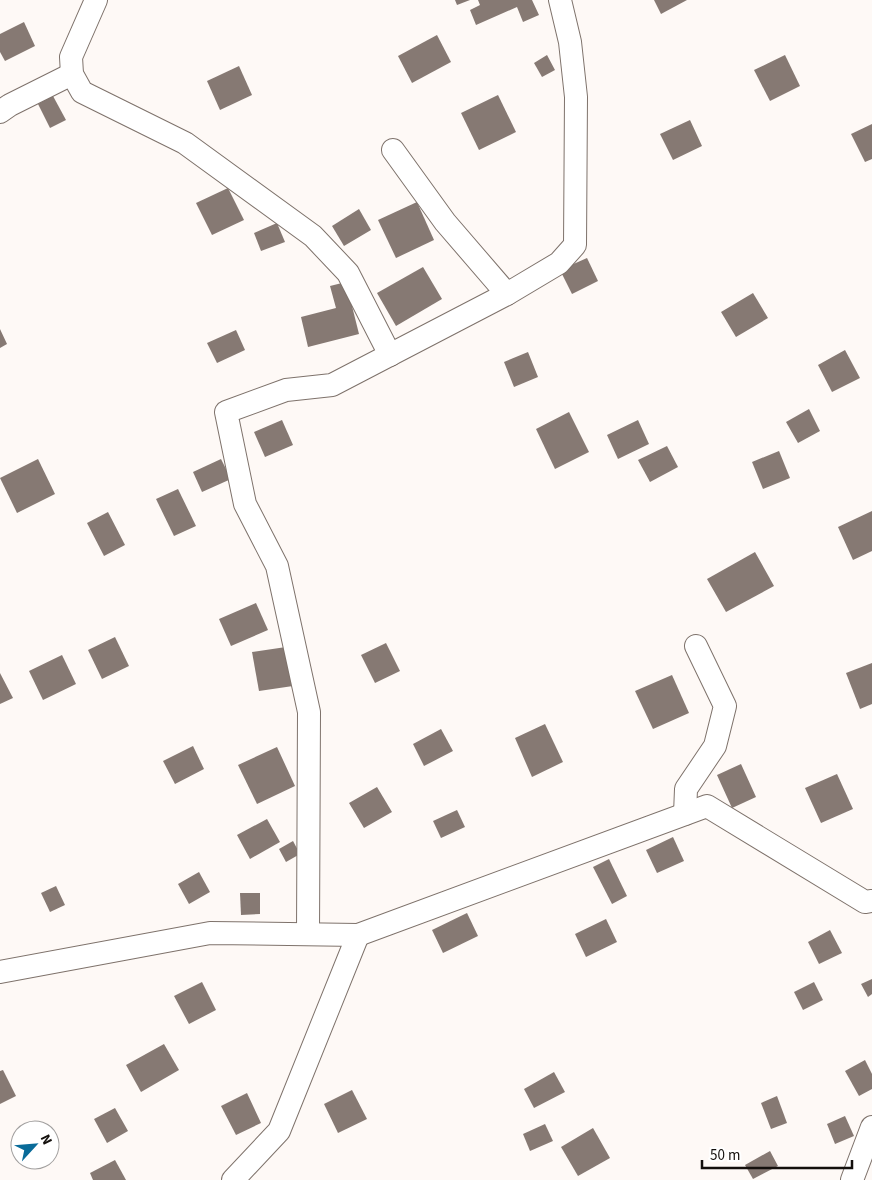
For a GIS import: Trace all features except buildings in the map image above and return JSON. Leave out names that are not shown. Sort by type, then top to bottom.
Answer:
[{"type":"street","points":[[96,0],[71,57],[72,74],[82,92],[185,144],[313,236],[348,273],[390,355]]},
{"type":"street","points":[[308,934],[309,712],[277,566],[245,504],[226,412],[286,390],[332,385],[507,294],[559,263],[575,245],[576,97],[570,42],[560,0]]},
{"type":"street","points":[[0,112],[10,105],[72,74]]},
{"type":"street","points":[[393,150],[444,222],[507,294]]},
{"type":"street","points":[[685,814],[686,789],[715,746],[725,706],[696,646]]},
{"type":"street","points":[[0,972],[210,933],[358,935],[707,806],[865,902],[872,901]]},
{"type":"street","points":[[234,1180],[279,1131],[358,935]]},
{"type":"street","points":[[852,1180],[872,1127]]}]
